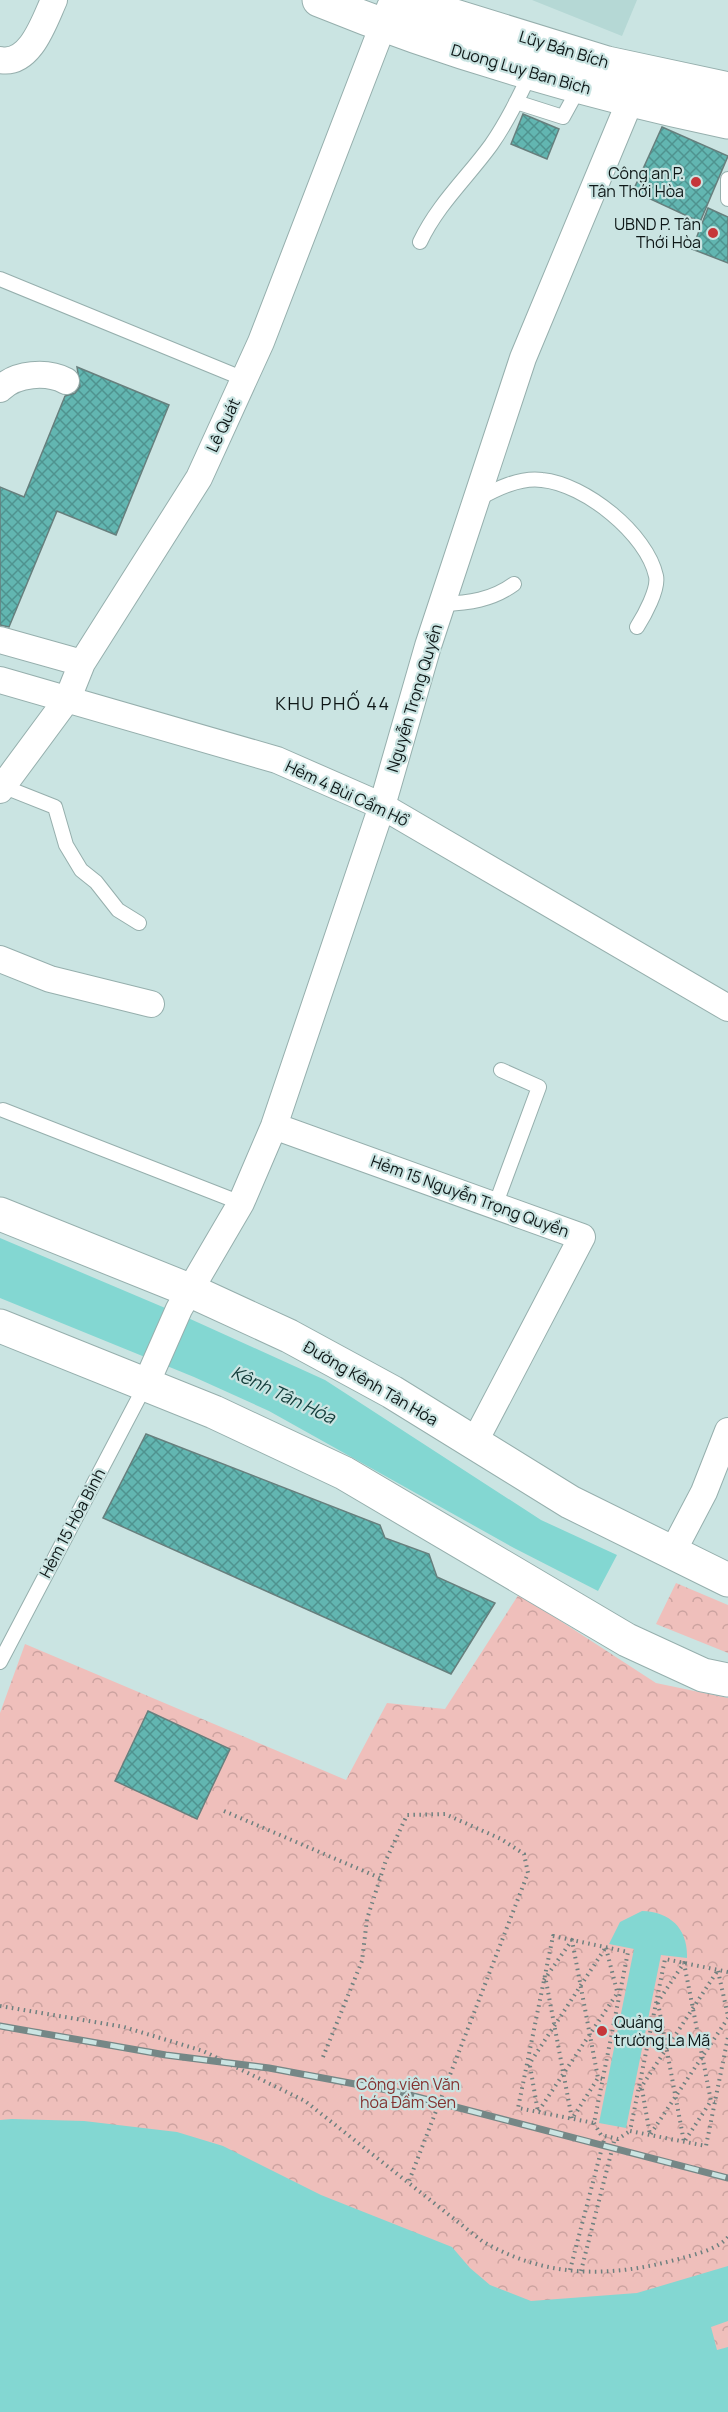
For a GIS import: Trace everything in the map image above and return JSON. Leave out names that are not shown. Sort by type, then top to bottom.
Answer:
[{"type":"street","points":[[0,60],[8,62],[27,53],[54,0]]},
{"type":"street","name":"Duong Luy Ban Bich","points":[[319,0],[387,13],[531,72],[630,101],[728,122]]},
{"type":"street","name":"Lũy Bán Bích","points":[[403,0],[607,63],[728,89]]},
{"type":"street","name":"Lê Quát","points":[[1,788],[68,698],[82,663],[199,478],[261,342],[387,13]]},
{"type":"street","name":"Nguyễn Trọng Quyền","points":[[150,1375],[184,1299],[241,1203],[274,1126],[382,806],[442,604],[523,358],[630,101]]},
{"type":"street","points":[[0,389],[10,379],[52,374],[66,381]]},
{"type":"street","points":[[0,640],[82,663]]},
{"type":"street","name":"Hẻm 4 Bùi Cầm Hổ","points":[[0,680],[277,760],[382,806],[728,1008]]},
{"type":"street","points":[[0,959],[50,979],[151,1004]]},
{"type":"street","name":"Hẻm 15 Nguyễn Trọng Quyền","points":[[274,1126],[582,1237],[474,1443]]},
{"type":"street","name":"Đường Kênh Tân Hóa","points":[[0,1214],[184,1299],[320,1352],[392,1392],[570,1502],[728,1580]]},
{"type":"street","points":[[0,1326],[150,1375],[214,1412],[344,1473],[627,1640],[703,1675],[728,1680]]},
{"type":"street","points":[[672,1553],[704,1492],[728,1431]]},
{"type":"lane","points":[[420,242],[448,195],[490,147],[531,72]]},
{"type":"lane","points":[[516,102],[563,117],[580,86]]},
{"type":"lane","points":[[728,178],[728,199]]},
{"type":"lane","points":[[0,279],[244,380]]},
{"type":"lane","points":[[476,500],[503,486],[542,479],[590,497],[629,529],[647,554],[657,578],[647,612],[637,627]]},
{"type":"lane","points":[[442,604],[468,603],[492,597],[514,584]]},
{"type":"lane","points":[[1,788],[55,807],[66,845],[81,870],[96,882],[118,910],[139,923]]},
{"type":"lane","points":[[495,1206],[539,1087],[501,1070]]},
{"type":"lane","points":[[3,1110],[241,1203]]},
{"type":"lane","name":"Hẻm 15 Hòa Bình","points":[[0,1662],[150,1375]]},
{"type":"path","points":[[224,1811],[380,1878]]},
{"type":"path","points":[[323,2056],[362,1961],[367,1919],[380,1878],[406,1815],[445,1814],[501,1839],[524,1854],[528,1873],[408,2181]]},
{"type":"path","points":[[594,2123],[518,2108],[553,1936],[628,1952],[594,2123],[601,2135],[615,2138],[630,2131],[706,2146],[713,2102],[728,2037]]},
{"type":"path","points":[[572,1940],[545,1980],[572,2119]]},
{"type":"path","points":[[572,1940],[601,2079],[572,2119]]},
{"type":"path","points":[[538,2112],[528,2066],[606,1947]]},
{"type":"path","points":[[538,2112],[618,1995],[606,1947]]},
{"type":"path","points":[[630,2131],[665,1959],[728,1972]]},
{"type":"path","points":[[684,1963],[657,2003],[684,2142]]},
{"type":"path","points":[[684,1963],[713,2102],[684,2142]]},
{"type":"path","points":[[651,2135],[640,2089],[718,1970]]},
{"type":"path","points":[[651,2135],[728,2017],[718,1970]]},
{"type":"path","points":[[0,2006],[124,2027],[203,2051],[305,2101],[482,2241],[510,2257],[557,2270],[601,2272],[658,2265],[702,2252],[728,2237]]},
{"type":"path","points":[[570,2270],[605,2136]]},
{"type":"path","points":[[580,2271],[615,2138]]},
{"type":"shaded area","points":[[532,0],[637,0],[622,36]]},
{"type":"green space","points":[[676,1583],[728,1605],[728,1653],[656,1624]]},
{"type":"green space","name":"Công viên Văn hóa Đầm Sen","points":[[519,1594],[656,1683],[728,1698],[728,2412],[0,2412],[0,1713],[25,1644],[346,1780],[387,1703],[445,1709]]},
{"type":"water","name":"Kênh Tân Hóa","points":[[0,1238],[177,1313],[325,1380],[541,1520],[617,1555],[598,1591],[514,1548],[269,1411],[194,1377],[0,1298]]},
{"type":"water","points":[[642,1911],[661,1915],[676,1924],[687,1948],[687,1958],[661,1955],[626,2128],[599,2123],[634,1949],[609,1944],[620,1922]]},
{"type":"water","points":[[0,2120],[84,2121],[177,2132],[223,2146],[321,2195],[452,2247],[470,2268],[490,2285],[531,2301],[637,2293],[728,2266],[728,2321],[711,2327],[717,2350],[728,2347],[728,2412],[0,2412]]},
{"type":"building","points":[[523,114],[559,129],[547,159],[511,144]]},
{"type":"building","points":[[662,127],[728,156],[700,222],[633,191]]},
{"type":"building","name":"UBND P. Tân Thới Hòa","points":[[708,208],[728,217],[728,263],[692,249]]},
{"type":"building","points":[[77,367],[169,405],[116,535],[57,511],[9,627],[0,625],[0,487],[24,497],[65,396],[75,393],[80,386]]},
{"type":"building","points":[[146,1434],[380,1525],[385,1538],[429,1554],[437,1577],[495,1603],[451,1674],[103,1518]]},
{"type":"building","points":[[148,1711],[230,1749],[197,1819],[115,1781]]},
{"type":"railway","points":[[0,2026],[166,2055],[269,2068],[398,2092],[728,2178]]},
{"type":"place","name":"Công an P. Tân Thới Hòa","points":[[696,182]]},
{"type":"place","name":"UBND P. Tân Thới Hòa","points":[[713,233]]},
{"type":"place","name":"Quảng trường La Mã","points":[[602,2031]]},
{"type":"district","name":"KHU PHỐ 44","points":[[333,704]]}]
